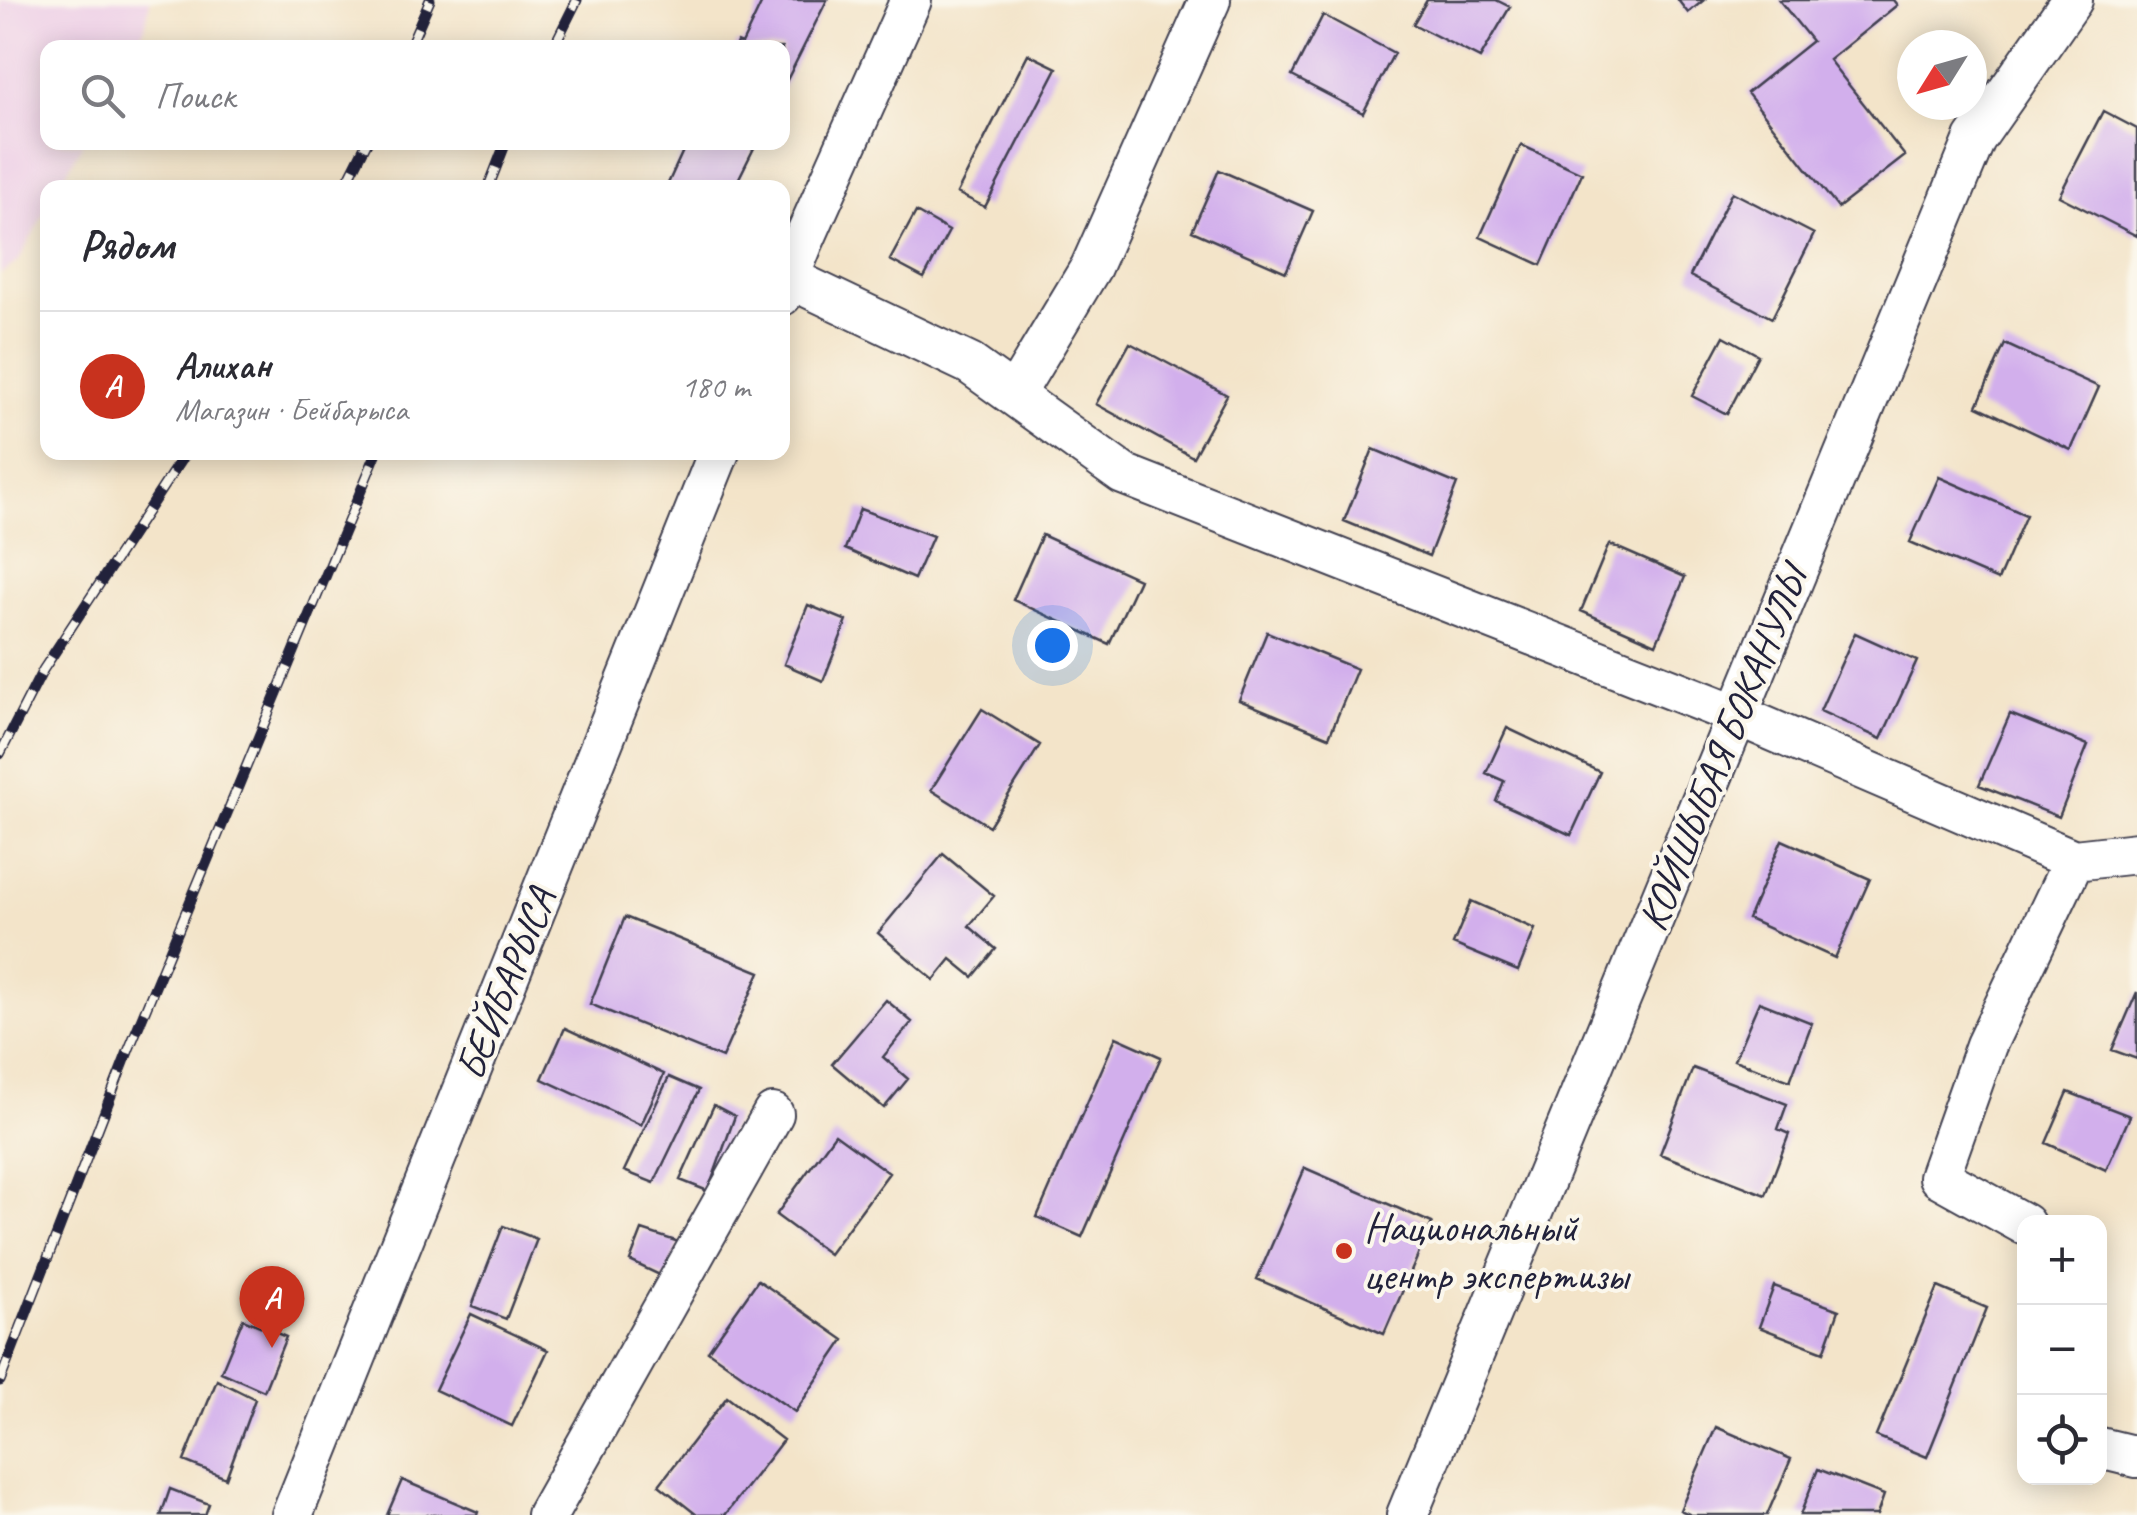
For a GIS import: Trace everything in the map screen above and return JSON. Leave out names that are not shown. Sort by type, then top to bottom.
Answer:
[{"type":"street","points":[[790,277],[911,0]]},
{"type":"street","points":[[1014,395],[1091,267],[1210,0]]},
{"type":"street","name":"КОЙШЫБАЯ БОКАНУЛЫ","points":[[1406,1515],[1975,139],[2072,0]]},
{"type":"street","points":[[790,288],[970,364],[1124,474],[1737,716],[2074,860],[2137,853]]},
{"type":"street","name":"БЕЙБАРЫСА","points":[[292,1515],[716,460]]},
{"type":"street","points":[[2017,1220],[1939,1177],[1986,1045],[2074,860]]},
{"type":"street","points":[[547,1515],[772,1114]]},
{"type":"street","points":[[2107,1450],[2137,1458]]},
{"type":"shaded area","points":[[0,0],[150,0],[145,27],[138,40],[40,40],[40,150],[79,150],[62,180],[40,180],[40,221],[18,262],[0,274]]},
{"type":"building","points":[[763,0],[827,0],[790,74],[790,40],[744,40]]},
{"type":"building","points":[[1427,0],[1496,0],[1510,7],[1480,58],[1413,24]]},
{"type":"building","points":[[1678,0],[1704,0],[1688,13]]},
{"type":"building","points":[[1779,0],[1893,0],[1897,5],[1829,60],[1905,156],[1838,208],[1747,93],[1812,41]]},
{"type":"building","points":[[1323,15],[1394,53],[1363,113],[1292,76]]},
{"type":"building","points":[[1028,54],[1057,68],[985,207],[957,193]]},
{"type":"building","points":[[2103,111],[2137,129],[2137,236],[2059,196]]},
{"type":"building","points":[[1521,145],[1582,173],[1541,265],[1480,237]]},
{"type":"building","points":[[683,150],[753,150],[738,180],[670,180]]},
{"type":"building","points":[[1219,170],[1313,211],[1286,272],[1192,231]]},
{"type":"building","points":[[1732,192],[1814,234],[1772,318],[1690,276]]},
{"type":"building","points":[[916,212],[949,231],[924,278],[890,260]]},
{"type":"building","points":[[1724,336],[1758,355],[1727,414],[1692,396]]},
{"type":"building","points":[[1130,343],[1227,395],[1193,457],[1096,404]]},
{"type":"building","points":[[2005,344],[2099,387],[2071,450],[1977,406]]},
{"type":"building","points":[[1373,449],[1457,484],[1429,556],[1344,521]]},
{"type":"building","points":[[1939,477],[2026,515],[1998,580],[1910,542]]},
{"type":"building","points":[[860,509],[933,536],[914,579],[845,549]]},
{"type":"building","points":[[1042,535],[1139,579],[1109,644],[1013,600]]},
{"type":"building","points":[[1609,544],[1685,577],[1656,644],[1581,611]]},
{"type":"building","points":[[808,605],[847,621],[823,681],[784,664]]},
{"type":"building","points":[[1267,632],[1357,669],[1329,737],[1239,700]]},
{"type":"building","points":[[1855,633],[1917,661],[1881,739],[1820,711]]},
{"type":"building","points":[[982,709],[1040,745],[989,826],[931,790]]},
{"type":"building","points":[[2010,714],[2088,745],[2059,817],[1979,785]]},
{"type":"building","points":[[1507,728],[1600,772],[1571,835],[1496,801],[1504,781],[1486,773]]},
{"type":"building","points":[[1782,840],[1870,879],[1835,958],[1748,919]]},
{"type":"building","points":[[943,854],[994,896],[969,926],[996,949],[973,977],[951,959],[934,980],[878,933]]},
{"type":"building","points":[[1471,901],[1535,929],[1518,971],[1453,944]]},
{"type":"building","points":[[625,917],[760,972],[722,1058],[590,1004]]},
{"type":"building","points":[[2137,992],[2137,1059],[2112,1050]]},
{"type":"building","points":[[886,1000],[912,1022],[883,1057],[908,1079],[884,1108],[832,1064]]},
{"type":"building","points":[[1759,1002],[1812,1023],[1790,1081],[1734,1060]]},
{"type":"building","points":[[565,1028],[664,1074],[641,1125],[542,1079]]},
{"type":"building","points":[[1116,1037],[1161,1057],[1082,1237],[1037,1217]]},
{"type":"building","points":[[1693,1068],[1787,1104],[1778,1129],[1789,1134],[1766,1195],[1660,1154]]},
{"type":"building","points":[[669,1077],[699,1090],[654,1183],[624,1171]]},
{"type":"building","points":[[2068,1092],[2130,1116],[2106,1170],[2046,1143]]},
{"type":"building","points":[[714,1105],[735,1116],[708,1191],[680,1180]]},
{"type":"building","points":[[835,1134],[889,1173],[829,1254],[776,1215]]},
{"type":"building","name":"Национальный центр экспертизы","points":[[1305,1168],[1432,1223],[1384,1334],[1257,1279]]},
{"type":"building","points":[[503,1226],[537,1239],[506,1319],[472,1306]]},
{"type":"building","points":[[642,1230],[679,1242],[666,1278],[630,1261]]},
{"type":"building","points":[[758,1280],[844,1340],[795,1412],[708,1351]]},
{"type":"building","points":[[1774,1286],[1839,1310],[1824,1352],[1759,1327]]},
{"type":"building","points":[[1938,1287],[1987,1308],[1927,1457],[1876,1436]]},
{"type":"building","points":[[471,1314],[548,1350],[512,1426],[435,1390]]},
{"type":"building","points":[[243,1319],[286,1337],[264,1391],[221,1372]]},
{"type":"building","points":[[217,1380],[255,1399],[226,1478],[184,1461]]},
{"type":"building","points":[[727,1397],[783,1440],[725,1515],[697,1515],[659,1485]]},
{"type":"building","points":[[1716,1427],[1791,1459],[1767,1515],[1691,1515],[1680,1510]]},
{"type":"building","points":[[1818,1469],[1884,1495],[1877,1515],[1800,1515]]},
{"type":"building","points":[[402,1480],[478,1512],[477,1515],[387,1515]]},
{"type":"building","points":[[170,1489],[209,1504],[205,1515],[161,1515]]},
{"type":"railway","points":[[412,40],[430,0]]},
{"type":"railway","points":[[557,40],[577,0]]},
{"type":"railway","points":[[348,180],[363,150]]},
{"type":"railway","points":[[491,180],[503,150]]},
{"type":"railway","points":[[0,754],[43,670],[181,460]]},
{"type":"railway","points":[[0,1381],[129,1049],[374,460]]},
{"type":"place","name":"Национальный центр экспертизы","points":[[1344,1251]]},
{"type":"place","name":"Алихан","points":[[272,1348]]}]
